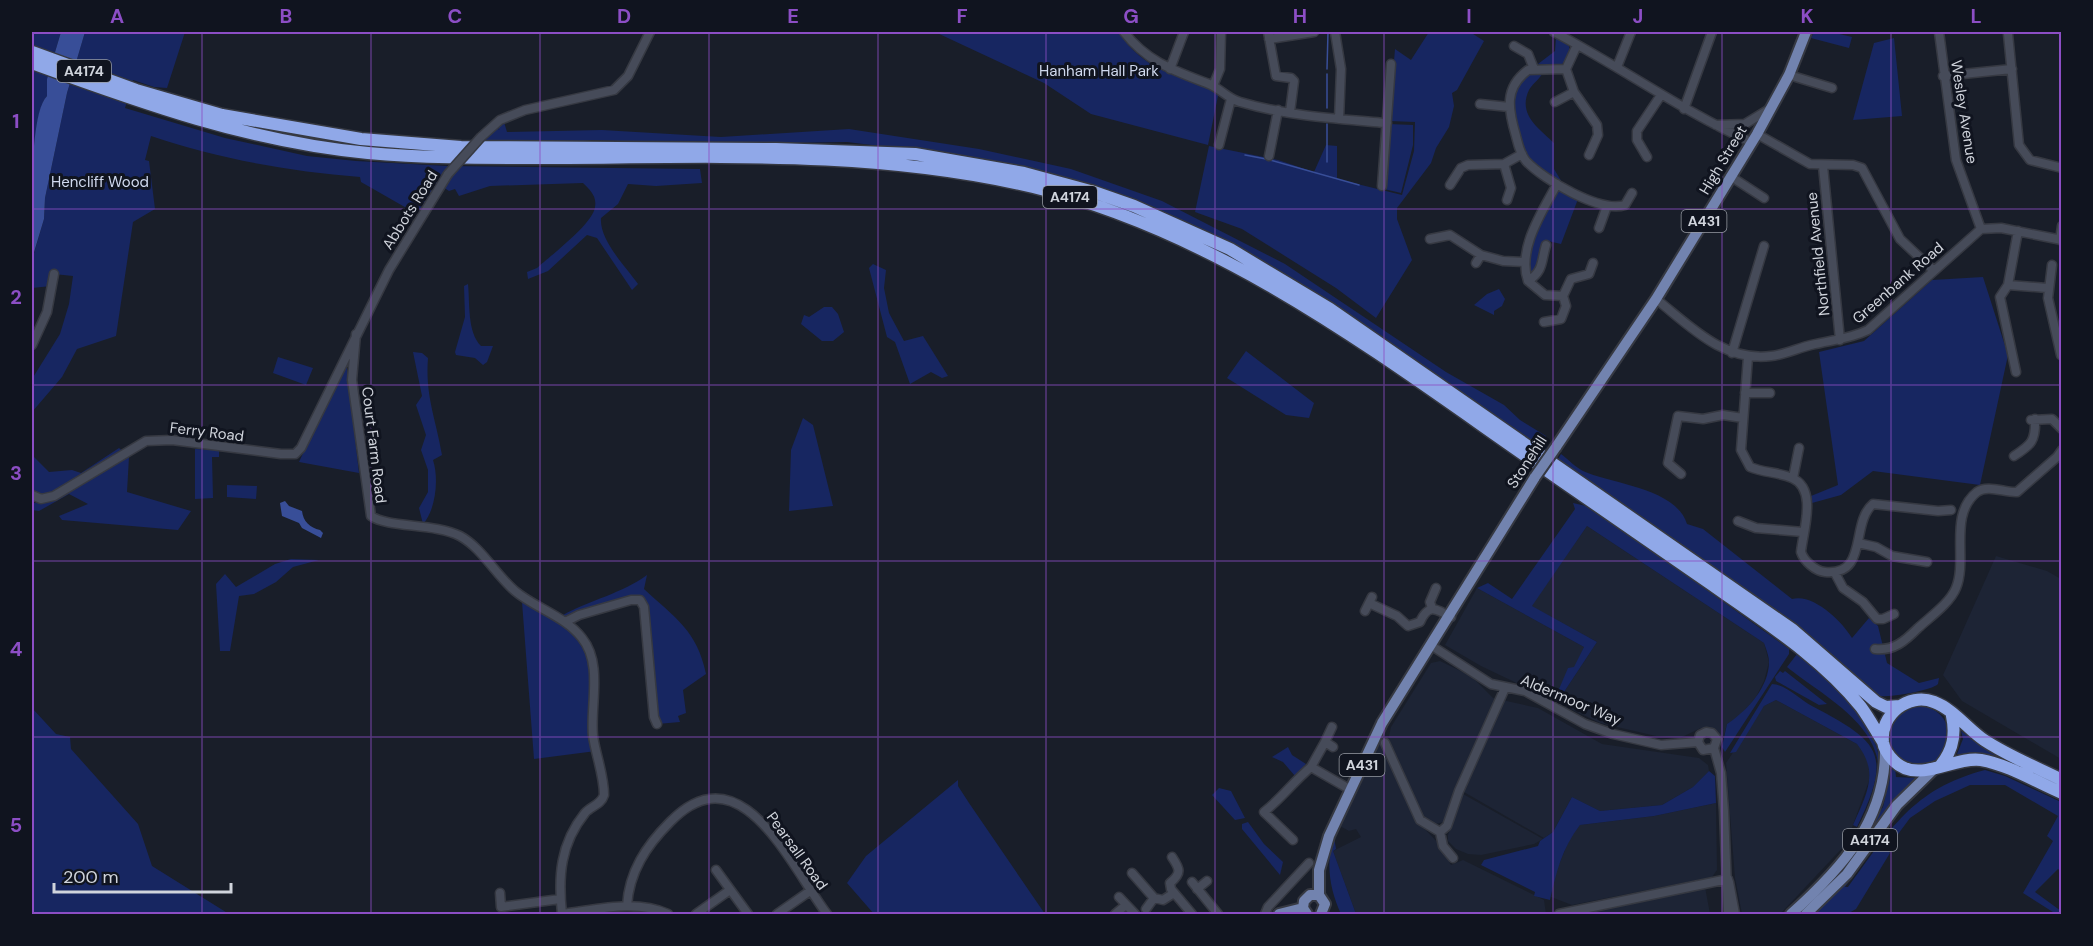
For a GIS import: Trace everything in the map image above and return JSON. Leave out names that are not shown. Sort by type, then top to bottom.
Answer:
[{"type":"highway","name":"A4174","points":[[32,52],[135,95],[222,115],[361,139],[461,147],[895,152],[961,160],[1023,173],[1094,192],[1134,206],[1230,249],[1284,280],[1430,376],[1793,630],[1876,702],[1886,707],[1900,706]]},
{"type":"highway","name":"A4174","points":[[32,63],[261,137],[363,153],[449,158],[776,159],[871,162],[982,176],[1036,188],[1129,217],[1226,260],[1321,316],[1672,557],[1804,652],[1861,708],[1898,765],[1910,770],[1939,766],[1964,759],[1983,760],[2061,793]]},
{"type":"highway","name":"A4174","points":[[1884,746],[1884,728],[1889,714],[1916,699],[1925,699],[1940,705],[2000,750],[2061,780]]},
{"type":"highway","name":"A4174","points":[[1939,766],[1951,750],[1954,737],[1952,716]]},
{"type":"main road","name":"High Street","points":[[1656,299],[1754,138],[1788,75],[1806,32]]},
{"type":"main road","name":"Stonehill","points":[[1432,646],[1535,477],[1656,299]]},
{"type":"main road","name":"A431","points":[[1323,914],[1326,904],[1319,895],[1323,853],[1382,723],[1432,646]]},
{"type":"main road","name":"A4174","points":[[1791,915],[1840,866],[1866,825],[1883,788],[1884,746]]},
{"type":"main road","name":"A4174","points":[[1806,915],[1847,874],[1897,806],[1939,766]]},
{"type":"main road","points":[[1279,915],[1305,911],[1306,897],[1319,895]]},
{"type":"street","name":"Abbots Road","points":[[356,334],[389,270],[448,174],[482,137],[500,120],[525,110],[614,90],[628,76],[650,32]]},
{"type":"street","points":[[1124,32],[1148,57],[1170,69],[1225,91],[1231,99],[1290,112],[1387,123]]},
{"type":"street","points":[[1170,69],[1184,32]]},
{"type":"street","points":[[1214,86],[1220,69],[1221,32]]},
{"type":"street","points":[[1290,112],[1294,81],[1291,78],[1276,76],[1269,35],[1314,32]]},
{"type":"street","points":[[1335,32],[1341,69],[1339,119]]},
{"type":"street","points":[[1617,67],[1631,32]]},
{"type":"street","points":[[1683,109],[1712,32]]},
{"type":"street","name":"Wesley Avenue","points":[[1939,32],[1943,76],[1956,160],[1981,229]]},
{"type":"street","points":[[1560,33],[1710,124],[1754,138],[1810,164],[1853,165],[1862,168],[1900,239],[1933,270]]},
{"type":"street","points":[[2008,34],[2022,151],[2034,162],[2061,168]]},
{"type":"street","points":[[1577,45],[1566,69],[1574,92],[1598,125],[1598,135],[1589,155]]},
{"type":"street","points":[[1514,46],[1528,54],[1534,69]]},
{"type":"street","points":[[1382,186],[1391,64]]},
{"type":"street","points":[[1566,69],[1534,69],[1521,75],[1512,86],[1509,107],[1522,154],[1527,162],[1557,184],[1607,206],[1625,205],[1632,193]]},
{"type":"street","points":[[1943,76],[2012,69]]},
{"type":"street","points":[[1788,75],[1832,88]]},
{"type":"street","points":[[1556,102],[1574,92]]},
{"type":"street","points":[[1647,157],[1637,140],[1637,132],[1661,95]]},
{"type":"street","points":[[1219,145],[1231,99]]},
{"type":"street","points":[[1480,104],[1509,107]]},
{"type":"street","points":[[1710,124],[1745,124],[1758,118],[1773,104]]},
{"type":"street","points":[[1269,156],[1278,110]]},
{"type":"street","points":[[1450,185],[1461,168],[1468,165],[1491,167],[1504,164],[1522,154]]},
{"type":"street","points":[[1504,164],[1511,188],[1507,200]]},
{"type":"street","name":"Northfield Avenue","points":[[1823,166],[1840,340]]},
{"type":"street","points":[[1730,176],[1764,198]]},
{"type":"street","points":[[1557,184],[1535,226],[1524,262],[1528,281],[1539,292],[1563,296]]},
{"type":"street","points":[[1599,228],[1607,206]]},
{"type":"street","points":[[1981,229],[1991,227],[2060,240],[2061,226]]},
{"type":"street","name":"Greenbank Road","points":[[1656,299],[1706,340],[1732,353],[1748,357],[1772,356],[1840,340],[1868,330],[1981,229]]},
{"type":"street","points":[[2016,372],[2000,297],[2008,285],[2018,231]]},
{"type":"street","points":[[1430,239],[1450,235],[1479,259],[1524,262]]},
{"type":"street","points":[[1528,281],[1543,266],[1546,245]]},
{"type":"street","points":[[1732,353],[1764,246]]},
{"type":"street","points":[[1544,322],[1561,319],[1566,306],[1563,296],[1571,279],[1589,274],[1593,263]]},
{"type":"street","points":[[2052,265],[2047,288],[2061,355]]},
{"type":"street","points":[[32,345],[47,312],[54,274]]},
{"type":"street","points":[[2008,285],[2047,288]]},
{"type":"street","name":"Ferry Road","points":[[32,495],[41,499],[54,496],[146,441],[172,440],[295,454],[301,448],[356,334]]},
{"type":"street","name":"Court Farm Road","points":[[356,334],[352,369],[358,436],[371,516],[433,527],[459,536],[482,555],[514,590],[565,622],[584,639],[591,656],[593,737],[604,791],[603,798],[586,812],[566,847],[560,866],[562,914]]},
{"type":"street","points":[[1748,357],[1741,450],[1745,461],[1759,471],[1793,478],[1801,484],[1808,502],[1801,552],[1803,559],[1820,572],[1835,573],[1844,570],[1852,561],[1864,515],[1873,504],[1938,511],[1951,510]]},
{"type":"street","points":[[342,364],[345,363],[352,369]]},
{"type":"street","points":[[1745,393],[1770,393]]},
{"type":"street","points":[[1681,474],[1668,463],[1678,416],[1703,419],[1724,415],[1743,418]]},
{"type":"street","points":[[2014,456],[2032,444],[2033,419],[2052,419],[2061,429]]},
{"type":"street","points":[[1793,478],[1799,448]]},
{"type":"street","points":[[1875,649],[1888,649],[1904,642],[1954,591],[1961,561],[1960,525],[1972,497],[1979,490],[1988,489],[2017,492],[2057,457],[2061,450]]},
{"type":"street","points":[[1741,525],[1803,532]]},
{"type":"street","points":[[1858,543],[1876,547],[1892,556],[1927,561]]},
{"type":"street","points":[[1835,573],[1843,588],[1863,602],[1877,619],[1883,620],[1894,614]]},
{"type":"street","points":[[1432,608],[1430,602],[1436,588]]},
{"type":"street","points":[[565,622],[579,615],[631,600],[640,600],[644,608],[654,717],[657,724]]},
{"type":"street","points":[[1369,604],[1412,626],[1420,622],[1424,611],[1432,608],[1451,616]]},
{"type":"street","name":"Aldermoor Way","points":[[1432,646],[1491,684],[1525,691],[1585,724],[1613,734],[1661,745],[1698,742]]},
{"type":"street","name":"Aldermoor Way","points":[[1440,832],[1447,826],[1459,791],[1505,688]]},
{"type":"street","points":[[1293,840],[1264,812],[1280,800],[1287,788],[1311,767],[1329,744],[1332,727]]},
{"type":"street","points":[[1714,748],[1703,750],[1698,742],[1703,733],[1712,733],[1717,739],[1714,748],[1721,773],[1728,879],[1736,915]]},
{"type":"street","points":[[1385,743],[1420,820],[1440,832],[1443,846],[1453,858]]},
{"type":"street","points":[[1311,767],[1351,790]]},
{"type":"street","name":"Pearsall Road","points":[[627,906],[633,873],[662,830],[689,805],[704,799],[720,797],[734,801],[748,809],[766,826],[827,915]]},
{"type":"street","points":[[1172,857],[1180,870],[1179,875],[1170,883],[1174,892],[1192,915]]},
{"type":"street","points":[[1264,915],[1282,891],[1309,863]]},
{"type":"street","points":[[716,870],[748,915]]},
{"type":"street","points":[[1132,873],[1154,898],[1163,900],[1174,892]]},
{"type":"street","points":[[1559,914],[1728,879]]},
{"type":"street","points":[[1728,879],[1725,897],[1728,915]]},
{"type":"street","points":[[1207,881],[1195,885],[1218,915]]},
{"type":"street","points":[[696,915],[730,890]]},
{"type":"street","points":[[777,915],[810,891]]},
{"type":"street","points":[[500,893],[502,911],[560,899]]},
{"type":"street","points":[[1119,897],[1135,915]]},
{"type":"street","points":[[1146,909],[1154,898]]},
{"type":"street","points":[[1115,915],[1126,905]]},
{"type":"street","points":[[562,914],[627,906],[648,907],[668,915]]},
{"type":"shaded area","points":[[61,32],[85,32],[67,93],[45,198],[44,219],[32,259],[34,148],[41,107],[47,96],[47,79]]},
{"type":"shaded area","points":[[285,501],[289,506],[302,511],[308,524],[323,533],[321,538],[302,528],[299,523],[282,516],[280,503]]},
{"type":"shaded area","points":[[1587,526],[1764,643],[1769,662],[1764,681],[1756,697],[1740,716],[1727,724],[1723,740],[1712,728],[1701,728],[1680,738],[1656,736],[1600,723],[1481,666],[1445,645],[1477,588],[1584,647],[1564,692],[1597,642],[1531,606]]},
{"type":"shaded area","points":[[1996,556],[2047,571],[2061,579],[2061,759],[1962,701],[1943,675]]},
{"type":"shaded area","points":[[1440,661],[1471,676],[1493,698],[1538,708],[1602,744],[1699,758],[1708,765],[1709,771],[1693,787],[1662,805],[1600,811],[1572,797],[1553,832],[1544,838],[1457,788],[1444,822],[1431,825],[1419,811],[1390,745],[1389,736],[1391,727],[1431,663]]},
{"type":"shaded area","points":[[1776,700],[1857,744],[1867,755],[1870,778],[1846,844],[1783,911],[1779,914],[1742,914],[1735,878],[1726,763],[1764,706]]},
{"type":"shaded area","points":[[1378,743],[1383,745],[1419,823],[1440,845],[1451,865],[1463,860],[1544,900],[1546,914],[1356,914],[1333,851],[1361,837],[1356,829],[1349,831],[1340,826]]},
{"type":"shaded area","points":[[1463,794],[1543,839],[1534,844],[1481,855],[1468,854],[1456,849],[1448,841],[1448,835]]},
{"type":"shaded area","points":[[1716,803],[1717,870],[1712,877],[1572,905],[1551,897],[1554,876],[1570,838],[1580,825],[1654,816]]},
{"type":"shaded area","points":[[1705,887],[1710,914],[1578,914]]},
{"type":"green space","points":[[32,32],[61,32],[47,79],[47,96],[39,116],[32,158]]},
{"type":"green space","name":"Hencliff Wood","points":[[85,32],[185,32],[167,88],[154,87],[133,80],[125,108],[225,138],[307,156],[356,161],[448,166],[700,169],[702,183],[656,186],[628,184],[618,204],[601,218],[604,235],[609,244],[638,284],[632,290],[597,238],[587,235],[548,271],[528,279],[527,272],[537,268],[561,248],[579,231],[592,214],[595,200],[583,183],[490,186],[459,196],[455,189],[449,191],[443,187],[450,175],[442,174],[436,184],[428,183],[435,185],[417,214],[361,182],[360,177],[254,163],[151,136],[145,160],[149,161],[155,209],[133,222],[116,336],[77,349],[62,377],[32,412],[32,379],[60,334],[69,304],[73,276],[54,274],[51,286],[32,288],[32,260],[44,219],[45,198],[67,93]]},
{"type":"green space","name":"Hanham Hall Park","points":[[935,32],[1119,32],[1139,55],[1163,71],[1219,91],[1208,145],[1091,114],[1044,83]]},
{"type":"green space","points":[[1429,32],[1470,32],[1484,41],[1457,90],[1452,93],[1454,106],[1449,127],[1436,148],[1431,163],[1397,208],[1397,219],[1412,260],[1376,318],[1336,288],[1242,229],[1195,212],[1209,146],[1278,160],[1314,172],[1326,145],[1337,146],[1337,179],[1402,195],[1414,151],[1415,122],[1389,121],[1395,49],[1411,60]]},
{"type":"green space","points":[[1814,32],[1831,32],[1852,37],[1849,48],[1811,38]]},
{"type":"green space","points":[[1556,37],[1569,46],[1566,60],[1560,66],[1538,64],[1555,51]]},
{"type":"green space","points":[[1894,38],[1902,116],[1853,120],[1874,43]]},
{"type":"green space","points":[[1544,71],[1529,90],[1526,107],[1532,121],[1554,143],[1554,169],[1563,184],[1552,179],[1524,154],[1511,107],[1517,85],[1531,72]]},
{"type":"green space","points":[[504,122],[507,132],[602,130],[721,137],[849,129],[979,149],[1071,169],[1162,201],[1285,264],[1446,372],[1504,405],[1520,420],[1546,436],[1547,446],[1544,451],[1289,277],[1055,176],[970,157],[847,142],[712,144],[592,140],[550,145],[482,144],[496,128],[500,130],[497,127]]},
{"type":"green space","points":[[1389,124],[1413,125],[1413,145],[1401,193],[1384,189]]},
{"type":"green space","points":[[1559,189],[1578,199],[1561,244],[1548,241],[1531,277],[1529,266],[1533,243],[1542,220]]},
{"type":"green space","points":[[873,264],[886,270],[884,288],[889,313],[904,341],[923,336],[948,376],[942,378],[931,372],[910,384],[895,342],[887,337],[869,268]]},
{"type":"green space","points":[[1983,277],[2008,355],[1980,485],[1873,471],[1841,495],[1812,503],[1811,496],[1838,485],[1819,352],[1864,341],[1932,280]]},
{"type":"green space","points":[[468,284],[473,333],[481,346],[493,346],[487,362],[483,365],[475,358],[456,355],[455,352],[465,317],[464,286]]},
{"type":"green space","points":[[1499,289],[1505,299],[1502,306],[1494,311],[1494,315],[1474,305],[1487,294]]},
{"type":"green space","points":[[824,307],[832,307],[838,314],[844,332],[833,341],[822,341],[801,324],[804,315],[809,317]]},
{"type":"green space","points":[[1246,351],[1314,403],[1309,418],[1286,415],[1227,378]]},
{"type":"green space","points":[[413,352],[422,353],[428,358],[428,384],[442,455],[433,460],[436,476],[435,494],[431,511],[423,524],[419,508],[428,492],[428,470],[421,450],[426,435],[416,405],[422,396]]},
{"type":"green space","points":[[278,357],[313,368],[306,385],[273,373]]},
{"type":"green space","points":[[347,368],[359,473],[299,462],[342,369]]},
{"type":"green space","points":[[803,418],[813,425],[833,506],[789,511],[791,450]]},
{"type":"green space","points":[[119,448],[129,457],[127,492],[191,511],[178,530],[62,520],[59,516],[88,504],[69,494],[39,511],[32,510],[32,504],[42,500],[32,492],[32,455],[49,472],[72,470],[81,473]]},
{"type":"green space","points":[[195,449],[219,450],[219,457],[212,457],[213,498],[195,499]]},
{"type":"green space","points":[[1561,454],[1583,471],[1642,489],[1670,502],[1681,512],[1687,524],[1703,529],[1792,599],[1800,598],[1818,604],[1841,624],[1852,638],[1869,618],[1878,626],[1887,663],[1919,683],[1939,678],[1938,684],[1909,693],[1877,696],[1770,607],[1558,459]]},
{"type":"green space","points":[[227,485],[257,486],[256,499],[227,497]]},
{"type":"green space","points":[[1573,503],[1586,506],[1612,522],[1789,649],[1789,654],[1725,752],[1722,747],[1727,724],[1756,698],[1765,680],[1769,662],[1764,643],[1587,526],[1532,606],[1597,642],[1564,692],[1563,701],[1556,696],[1568,668],[1574,667],[1584,647],[1477,588],[1488,583],[1512,599],[1575,509]]},
{"type":"green space","points":[[291,559],[319,560],[293,567],[276,582],[254,594],[239,596],[230,651],[220,651],[216,584],[225,574],[236,587],[275,564]]},
{"type":"green space","points":[[647,575],[644,589],[691,635],[702,659],[706,674],[683,690],[686,713],[678,716],[680,722],[657,724],[640,600],[565,622],[588,647],[596,751],[534,759],[522,602],[529,601],[562,621],[563,615],[628,587]]},
{"type":"green space","points":[[1797,654],[1817,670],[1847,701],[1868,728],[1875,742],[1880,772],[1878,789],[1871,807],[1879,771],[1876,754],[1869,738],[1845,711],[1787,667]]},
{"type":"green space","points":[[1780,671],[1783,673],[1785,671],[1827,704],[1819,705],[1776,681],[1775,677]]},
{"type":"green space","points":[[1772,684],[1788,690],[1853,730],[1866,741],[1874,752],[1877,766],[1875,782],[1857,827],[1853,825],[1866,794],[1869,774],[1864,755],[1857,744],[1776,700],[1764,706],[1736,752],[1730,753]]},
{"type":"green space","points":[[1919,706],[1936,711],[1944,719],[1949,736],[1944,753],[1936,761],[1919,766],[1902,761],[1894,753],[1889,736],[1894,719],[1902,711]]},
{"type":"green space","points":[[32,708],[56,734],[70,737],[71,749],[138,824],[152,866],[229,914],[35,914],[32,911]]},
{"type":"green space","points":[[1961,731],[1991,751],[2052,781],[1987,755],[1957,754],[1963,739]]},
{"type":"green space","points":[[1288,747],[1292,755],[1306,764],[1295,776],[1283,762],[1272,757]]},
{"type":"green space","points":[[1895,768],[1896,777],[1916,778],[1894,800],[1865,840],[1862,838],[1883,807],[1892,769]]},
{"type":"green space","points":[[1985,770],[2005,776],[2061,802],[2061,871],[2058,869],[2035,892],[2061,911],[2061,914],[2056,914],[2023,893],[2053,841],[2047,836],[2058,816],[2005,785],[1970,785],[1935,801],[1910,818],[1887,849],[1890,853],[1856,909],[1847,914],[1812,914],[1870,851],[1845,887],[1848,887],[1891,830],[1921,800],[1960,778]]},
{"type":"green space","points":[[1709,771],[1715,776],[1716,803],[1654,816],[1580,825],[1564,852],[1550,900],[1534,896],[1535,892],[1481,865],[1484,860],[1538,846],[1540,841],[1553,832],[1572,797],[1600,811],[1662,805],[1693,787]]},
{"type":"green space","points":[[958,780],[958,786],[969,803],[1045,914],[874,914],[847,883],[866,856]]},
{"type":"green space","points":[[1219,788],[1231,791],[1245,818],[1235,820],[1212,795]]},
{"type":"green space","points":[[1248,822],[1264,844],[1283,862],[1280,875],[1242,829],[1242,824]]},
{"type":"green space","points":[[1334,837],[1336,849],[1333,851],[1356,914],[1341,914],[1334,896],[1329,866]]},
{"type":"waterway","points":[[1327,69],[1328,32]]},
{"type":"waterway","points":[[1327,74],[1327,108]]},
{"type":"waterway","points":[[1327,124],[1327,162]]},
{"type":"waterway","points":[[1245,155],[1266,159]]},
{"type":"waterway","points":[[1270,160],[1359,185]]}]
